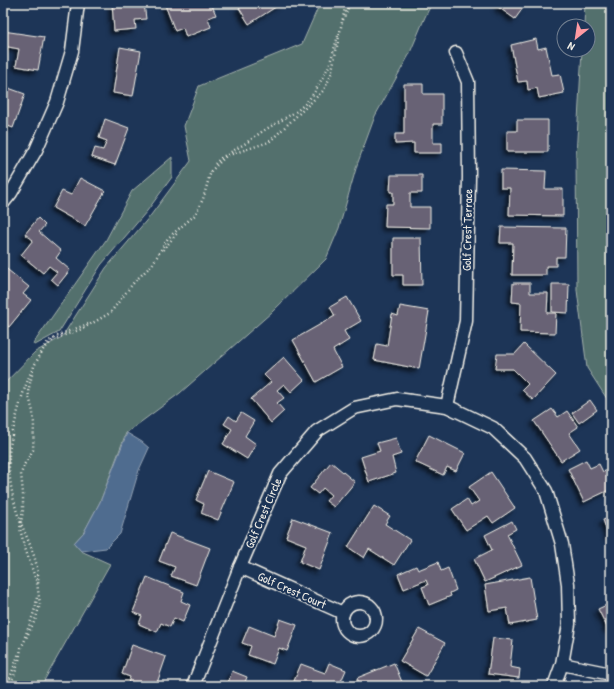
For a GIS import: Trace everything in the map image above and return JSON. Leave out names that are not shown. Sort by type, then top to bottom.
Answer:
[{"type":"street","points":[[3,203],[11,193],[36,150],[57,102],[72,50],[78,3]]},
{"type":"street","name":"Golf Crest Terrace","points":[[447,406],[466,320],[469,177],[468,82],[456,53]]},
{"type":"street","name":"Golf Crest Circle","points":[[193,686],[240,568],[280,474],[316,431],[354,408],[397,399],[447,406],[493,428],[525,458],[546,491],[562,544],[568,584],[569,624],[562,664],[554,686]]},
{"type":"street","name":"Golf Crest Court","points":[[240,568],[343,613]]},
{"type":"street","points":[[562,664],[611,674]]},
{"type":"path","points":[[8,686],[14,676],[19,661],[21,648],[36,618],[40,604],[37,583],[20,529],[23,510],[21,474],[24,465],[33,450],[33,412],[28,392],[34,366],[48,341],[82,329],[110,313],[135,281],[152,265],[168,238],[195,215],[203,199],[211,172],[226,156],[269,142],[324,90],[331,76],[346,3]]},
{"type":"path","points":[[8,686],[25,635],[33,618],[37,602],[37,564],[15,503],[10,480],[9,459],[20,402],[35,360],[46,346],[58,335],[104,317],[115,306],[135,280],[151,265],[200,206],[206,192],[213,167],[221,158],[298,111],[306,103],[314,93],[329,66],[339,32],[350,3]]},
{"type":"path","points":[[611,118],[608,129],[611,160]]},
{"type":"green space","points":[[320,3],[432,3],[409,55],[375,116],[357,165],[339,228],[326,259],[272,312],[180,393],[126,433],[100,502],[84,532],[74,543],[81,551],[110,564],[41,686],[3,686],[3,571],[5,568],[3,565],[3,385],[35,352],[62,337],[106,268],[151,215],[191,161],[184,126],[199,86],[302,44]]},
{"type":"green space","points":[[585,3],[611,3],[611,405],[587,368],[577,290],[576,156],[582,58],[596,58],[596,18],[584,18]]},
{"type":"green space","points":[[172,157],[172,177],[147,211],[101,265],[59,332],[35,345],[33,344],[106,240],[132,191]]},
{"type":"water","points":[[127,433],[149,448],[139,470],[120,534],[106,548],[81,551],[74,543],[84,532],[100,502]]},
{"type":"building","points":[[112,3],[144,3],[146,19],[135,20],[136,29],[114,31]]},
{"type":"building","points":[[171,3],[211,3],[216,15],[208,18],[211,27],[186,37],[183,28],[175,31],[165,5]]},
{"type":"building","points":[[246,3],[282,3],[249,24],[239,8]]},
{"type":"building","points":[[501,3],[516,3],[523,8],[515,19],[498,7]]},
{"type":"building","points":[[3,31],[44,37],[38,70],[16,66],[19,49],[3,46]]},
{"type":"building","points":[[536,39],[538,49],[546,47],[552,75],[560,74],[564,93],[539,98],[537,88],[528,90],[527,81],[518,82],[511,45]]},
{"type":"building","points":[[120,47],[141,51],[133,96],[113,93]]},
{"type":"building","points":[[404,84],[423,84],[423,94],[442,94],[442,124],[433,124],[433,143],[442,143],[442,153],[414,153],[414,143],[395,144],[395,134],[404,134]]},
{"type":"building","points":[[3,86],[25,94],[13,128],[3,124]]},
{"type":"building","points":[[105,119],[129,128],[115,165],[92,157],[95,148],[103,150],[107,141],[99,138]]},
{"type":"building","points":[[517,120],[548,120],[548,152],[507,152],[507,131],[517,131]]},
{"type":"building","points":[[501,170],[546,171],[545,189],[563,189],[563,216],[509,215],[510,188],[501,188]]},
{"type":"building","points":[[391,175],[422,175],[422,193],[410,193],[410,207],[430,207],[430,228],[385,227],[386,204],[393,204],[393,192],[390,192]]},
{"type":"building","points":[[80,178],[105,191],[85,226],[53,208],[62,191],[71,195]]},
{"type":"building","points":[[38,218],[45,225],[39,232],[61,251],[56,258],[70,270],[58,285],[51,279],[57,272],[49,266],[43,273],[21,255],[33,240],[25,234]]},
{"type":"building","points":[[501,227],[566,228],[565,257],[556,257],[556,266],[546,266],[546,275],[512,275],[513,243],[500,243]]},
{"type":"building","points":[[393,238],[421,238],[422,285],[403,285],[403,275],[393,275]]},
{"type":"building","points":[[3,266],[29,287],[23,294],[31,300],[9,327],[3,323]]},
{"type":"building","points":[[513,283],[530,283],[530,293],[548,293],[547,313],[556,313],[555,333],[520,332],[521,303],[512,302]]},
{"type":"building","points":[[552,284],[569,284],[568,313],[552,312]]},
{"type":"building","points":[[347,297],[361,321],[344,331],[349,340],[333,350],[342,367],[316,382],[293,340],[335,316],[330,307]]},
{"type":"building","points":[[400,306],[429,311],[419,369],[374,360],[377,344],[387,346],[392,314],[398,316]]},
{"type":"building","points":[[524,344],[556,375],[533,400],[522,390],[528,384],[513,369],[495,369],[497,354],[515,354]]},
{"type":"building","points":[[284,357],[304,380],[291,392],[284,384],[277,390],[284,398],[277,403],[284,411],[271,423],[251,399],[271,382],[264,375]]},
{"type":"building","points":[[590,400],[597,410],[579,423],[572,413]]},
{"type":"building","points":[[552,409],[558,417],[567,411],[578,427],[569,433],[580,449],[561,461],[534,421]]},
{"type":"building","points":[[241,413],[254,421],[245,436],[256,444],[247,459],[223,444],[232,429],[224,424],[229,416],[236,421]]},
{"type":"building","points":[[429,435],[465,453],[456,471],[447,467],[443,475],[415,462]]},
{"type":"building","points":[[396,438],[401,454],[392,457],[396,473],[369,482],[361,457],[380,451],[377,443]]},
{"type":"building","points":[[586,460],[590,468],[599,464],[603,472],[611,469],[611,489],[584,502],[568,469]]},
{"type":"building","points":[[331,462],[355,482],[334,507],[326,501],[331,495],[323,488],[318,494],[310,488]]},
{"type":"building","points":[[208,471],[234,482],[218,520],[201,513],[204,504],[196,500]]},
{"type":"building","points":[[491,472],[515,508],[493,523],[488,516],[466,530],[452,509],[467,499],[471,506],[479,501],[469,487]]},
{"type":"building","points":[[374,506],[390,516],[385,524],[410,540],[394,565],[369,549],[364,558],[348,547]]},
{"type":"building","points":[[611,517],[611,538],[610,539],[603,520]]},
{"type":"building","points":[[293,518],[333,533],[319,570],[300,562],[306,545],[286,537]]},
{"type":"building","points":[[512,521],[516,529],[507,534],[522,565],[485,582],[474,559],[492,550],[485,535]]},
{"type":"building","points":[[170,533],[210,548],[196,585],[171,576],[175,567],[159,561]]},
{"type":"building","points":[[438,562],[441,571],[448,568],[456,590],[450,593],[451,596],[429,605],[422,587],[428,585],[426,580],[404,589],[398,574],[416,566],[418,570]]},
{"type":"building","points":[[147,577],[184,592],[181,601],[190,605],[183,622],[174,618],[170,627],[161,623],[157,632],[139,624],[142,616],[133,612]]},
{"type":"building","points":[[530,577],[537,620],[510,625],[507,608],[489,611],[485,585]]},
{"type":"building","points":[[611,603],[611,630],[609,631],[598,609]]},
{"type":"building","points":[[280,619],[297,625],[287,651],[279,648],[273,664],[248,655],[251,646],[242,643],[249,626],[274,636]]},
{"type":"building","points":[[419,629],[445,643],[426,676],[400,661]]},
{"type":"building","points":[[493,638],[513,640],[510,667],[520,669],[519,678],[488,674]]},
{"type":"building","points":[[132,645],[166,657],[156,686],[127,686],[130,677],[122,674]]},
{"type":"building","points":[[329,663],[346,670],[339,686],[308,686],[294,681],[301,664],[325,673]]},
{"type":"building","points":[[394,663],[402,682],[390,686],[360,686],[357,678]]},
{"type":"building","points":[[232,671],[247,677],[244,685],[246,686],[227,686]]}]
